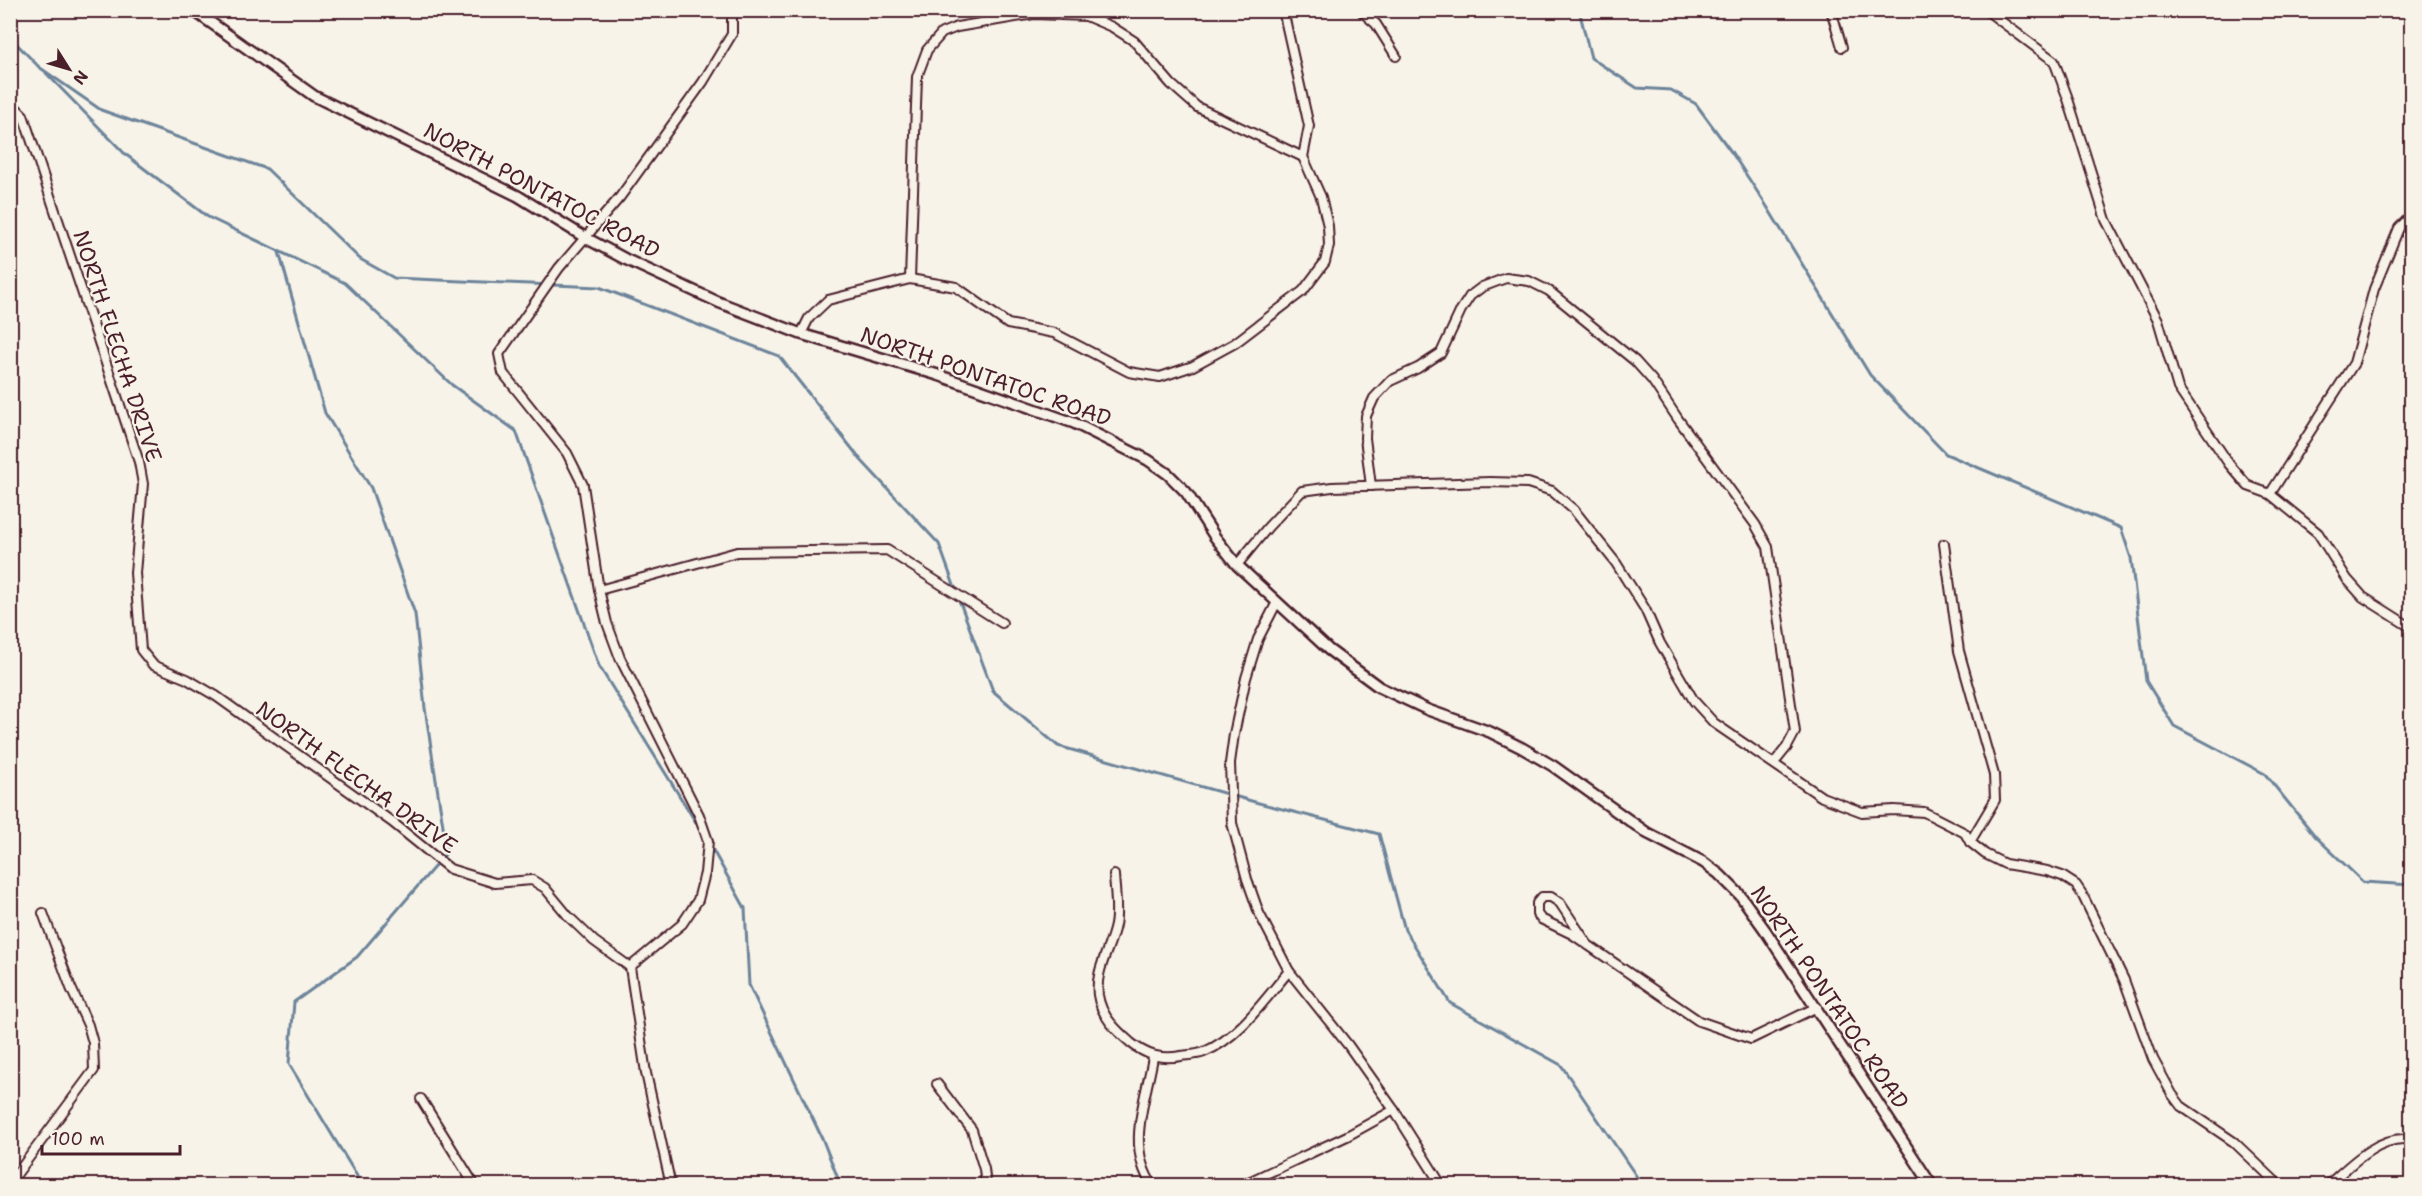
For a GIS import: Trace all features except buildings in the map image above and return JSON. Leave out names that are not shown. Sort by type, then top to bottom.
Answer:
[{"type":"street","name":"NORTH PONTATOC ROAD","points":[[193,10],[315,96],[518,196],[586,238],[718,302],[801,334],[938,375],[1074,423],[1128,449],[1168,474],[1176,481],[1237,565],[1329,650],[1379,687],[1426,709],[1490,732],[1522,748],[1553,766],[1647,833],[1702,862],[1719,874],[1740,896],[1765,930],[1932,1185]]},
{"type":"street","points":[[671,1185],[646,1073],[630,967],[682,924],[698,900],[705,873],[708,841],[699,814],[620,658],[607,623],[599,590],[583,485],[567,453],[503,372],[500,354],[559,268],[620,198],[703,82],[732,34],[732,10]]},
{"type":"street","points":[[801,334],[809,318],[828,300],[910,279],[956,287],[1008,324],[1054,333],[1129,372],[1160,377],[1193,366],[1235,343],[1291,302],[1315,277],[1325,262],[1329,245],[1328,226],[1321,197],[1303,158],[1308,126],[1283,10]]},
{"type":"street","points":[[1360,10],[1376,24],[1396,56]]},
{"type":"street","points":[[1831,10],[1842,47]]},
{"type":"street","points":[[1986,10],[2054,61],[2106,220],[2158,320],[2178,388],[2229,464],[2248,486],[2270,494],[2318,533],[2348,579],[2363,597],[2412,628]]},
{"type":"street","points":[[2407,10],[2412,18]]},
{"type":"street","points":[[910,279],[917,77],[927,50],[942,33],[957,27],[1034,14],[1086,16],[1112,27],[1134,41],[1170,84],[1197,107],[1303,158]]},
{"type":"street","name":"NORTH FLECHA DRIVE","points":[[10,102],[23,115],[139,462],[143,484],[135,573],[138,632],[144,656],[153,666],[187,679],[216,696],[392,822],[450,869],[495,883],[532,880],[545,888],[568,917],[594,941],[630,967]]},
{"type":"street","points":[[2270,494],[2354,363],[2374,289],[2399,228],[2412,215]]},
{"type":"street","points":[[1371,486],[1365,438],[1366,416],[1374,398],[1390,381],[1418,368],[1441,353],[1461,310],[1470,296],[1482,287],[1506,278],[1529,281],[1548,291],[1611,340],[1652,380],[1755,524],[1768,547],[1795,732],[1774,763]]},
{"type":"street","points":[[1237,565],[1268,527],[1302,492],[1332,487],[1490,482],[1528,483],[1552,491],[1574,510],[1616,562],[1645,609],[1660,643],[1694,701],[1721,728],[1822,797],[1862,812],[1894,810],[1924,812],[1965,833],[1970,842],[1985,854],[2005,864],[2048,871],[2076,885],[2124,980],[2153,1059],[2172,1094],[2181,1106],[2234,1142],[2280,1185]]},
{"type":"street","points":[[1944,544],[1959,651],[1994,775],[1995,801],[1970,842]]},
{"type":"street","points":[[599,590],[737,552],[887,550],[1002,623]]},
{"type":"street","points":[[1277,602],[1258,639],[1246,678],[1234,734],[1230,790],[1232,823],[1247,879],[1259,913],[1289,971],[1348,1045],[1394,1110],[1442,1185]]},
{"type":"street","points":[[1114,875],[1115,925],[1099,967],[1099,998],[1103,1011],[1117,1032],[1153,1057],[1177,1057],[1203,1052],[1227,1038],[1249,1017],[1289,971]]},
{"type":"street","points":[[1588,945],[1560,903],[1551,897],[1542,897],[1537,903],[1537,914],[1541,919],[1588,945],[1700,1020],[1751,1040],[1817,1007]]},
{"type":"street","points":[[10,1183],[94,1070],[93,1042],[88,1025],[71,988],[43,913]]},
{"type":"street","points":[[1153,1057],[1137,1138],[1140,1162],[1153,1185]]},
{"type":"street","points":[[937,1084],[972,1130],[984,1169],[986,1185]]},
{"type":"street","points":[[421,1098],[475,1185]]},
{"type":"street","points":[[1240,1185],[1347,1136],[1394,1110]]},
{"type":"street","points":[[2327,1185],[2370,1150],[2387,1142],[2412,1140]]},
{"type":"waterway","points":[[1579,10],[1591,58],[1637,88],[1671,90],[1696,104],[1766,205],[1870,375],[1946,454],[2121,528],[2131,558],[2146,681],[2174,726],[2265,774],[2316,837],[2363,882],[2412,885]]},
{"type":"waterway","points":[[10,37],[39,67]]},
{"type":"waterway","points":[[39,67],[101,110],[267,169],[360,259],[394,278],[599,287],[779,356],[861,460],[939,544],[956,591]]},
{"type":"waterway","points":[[46,73],[125,154],[208,217],[345,283],[452,385],[516,431],[599,666],[700,829]]},
{"type":"waterway","points":[[279,252],[325,413],[371,488],[415,614],[425,708],[447,852],[357,957],[294,1002],[289,1064],[357,1176],[357,1186]]},
{"type":"waterway","points":[[958,597],[993,691],[1058,746],[1255,802],[1379,834],[1405,930],[1450,1003],[1561,1065],[1643,1186]]},
{"type":"waterway","points":[[710,845],[745,908],[749,985],[822,1138],[841,1186]]}]
